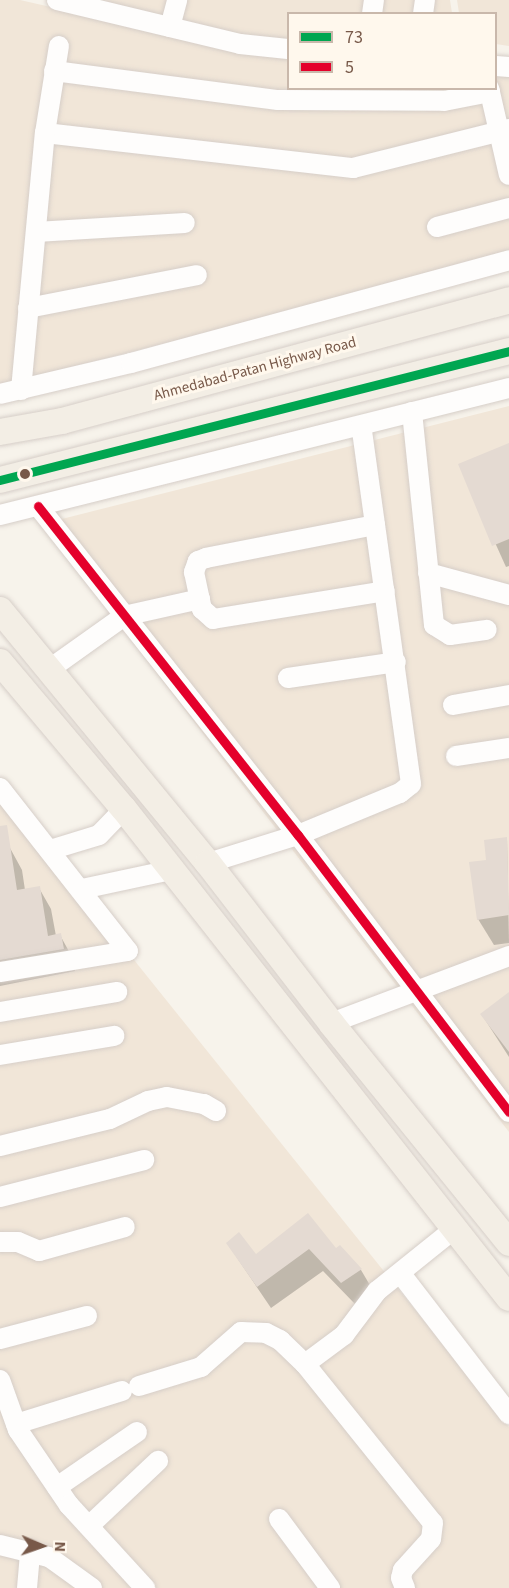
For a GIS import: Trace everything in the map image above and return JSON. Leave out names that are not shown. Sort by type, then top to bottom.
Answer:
[{"type":"main road","name":"Ahmedabad-Patan Highway Road","points":[[0,432],[62,421],[509,300]]},
{"type":"main road","points":[[0,480],[509,351]]},
{"type":"main road","points":[[0,610],[47,671],[146,786],[208,863],[331,1023],[509,1243]]},
{"type":"main road","points":[[0,662],[124,809],[509,1299]]},
{"type":"main road","points":[[124,809],[146,786]]},
{"type":"street","points":[[57,0],[240,44],[287,49]]},
{"type":"street","points":[[170,27],[177,0]]},
{"type":"street","points":[[21,390],[45,133],[59,46]]},
{"type":"street","points":[[54,71],[278,100],[437,101],[489,90],[504,130],[509,174]]},
{"type":"street","points":[[45,133],[353,168],[504,130]]},
{"type":"street","points":[[437,227],[509,208]]},
{"type":"street","points":[[36,231],[185,223]]},
{"type":"street","points":[[0,394],[509,260]]},
{"type":"street","points":[[28,308],[197,275]]},
{"type":"street","points":[[0,515],[509,388]]},
{"type":"street","points":[[412,412],[434,625],[450,635],[487,630]]},
{"type":"street","points":[[208,863],[298,835],[400,793],[411,784],[396,662],[361,425]]},
{"type":"street","points":[[38,506],[298,835],[509,1112]]},
{"type":"street","points":[[375,525],[198,561],[194,572],[206,616],[213,619],[385,591]]},
{"type":"street","points":[[428,573],[509,595]]},
{"type":"street","points":[[47,671],[124,616],[200,599]]},
{"type":"street","points":[[288,678],[396,662]]},
{"type":"street","points":[[453,705],[509,695]]},
{"type":"street","points":[[456,756],[509,748]]},
{"type":"street","points":[[0,788],[82,889],[128,951],[0,972]]},
{"type":"street","points":[[50,850],[99,835],[124,809]]},
{"type":"street","points":[[82,889],[171,870]]},
{"type":"street","points":[[331,1023],[509,956]]},
{"type":"street","points":[[0,1012],[117,992]]},
{"type":"street","points":[[0,1055],[114,1036]]},
{"type":"street","points":[[0,1146],[110,1119],[148,1101],[167,1097],[204,1104],[216,1111]]},
{"type":"street","points":[[0,1197],[144,1160]]},
{"type":"street","points":[[0,1242],[18,1242],[39,1251],[125,1227]]},
{"type":"street","points":[[305,1364],[344,1335],[366,1302],[453,1230]]},
{"type":"street","points":[[401,1274],[509,1414]]},
{"type":"street","points":[[0,1339],[87,1316]]},
{"type":"street","points":[[16,1424],[201,1367],[234,1337],[250,1331],[272,1335],[305,1364],[433,1523],[431,1539],[403,1570],[401,1578],[405,1588]]},
{"type":"street","points":[[0,1380],[3,1402],[57,1487],[89,1527],[145,1588]]},
{"type":"street","points":[[57,1487],[137,1432]]},
{"type":"street","points":[[89,1527],[158,1461]]},
{"type":"street","points":[[279,1519],[330,1588]]},
{"type":"street","points":[[0,1545],[30,1550],[61,1564],[92,1588]]},
{"type":"street","points":[[27,1588],[30,1550]]},
{"type":"shaded area","points":[[0,0],[20,0],[244,51],[287,54],[287,90],[497,90],[497,71],[509,73],[509,256],[0,385]]},
{"type":"shaded area","points":[[56,0],[450,0],[452,12],[287,12],[287,42],[241,37]]},
{"type":"shaded area","points":[[457,0],[509,0],[509,46],[497,44],[497,12],[459,12]]},
{"type":"shaded area","points":[[509,406],[509,1132],[42,524]]},
{"type":"shaded area","points":[[0,793],[509,1427],[509,1588],[153,1588],[70,1505],[0,1377]]},
{"type":"shaded area","points":[[0,1401],[143,1588],[100,1588],[0,1543]]},
{"type":"shaded area","points":[[0,1550],[33,1555],[86,1588],[0,1588]]},
{"type":"building","points":[[509,443],[509,539],[492,546],[458,464]]},
{"type":"building","points":[[7,825],[17,890],[40,886],[48,936],[61,933],[64,949],[0,960],[0,826]]},
{"type":"building","points":[[507,837],[509,915],[477,920],[469,862],[486,860],[484,840]]},
{"type":"building","points":[[509,992],[509,1052],[480,1014]]},
{"type":"building","points":[[308,1213],[336,1248],[340,1245],[362,1269],[341,1283],[309,1249],[257,1287],[226,1243],[239,1232],[256,1254]]},
{"type":"transit line","name":"73","points":[[0,480],[509,351]]},
{"type":"transit line","name":"5","points":[[38,506],[298,835],[509,1112]]}]
